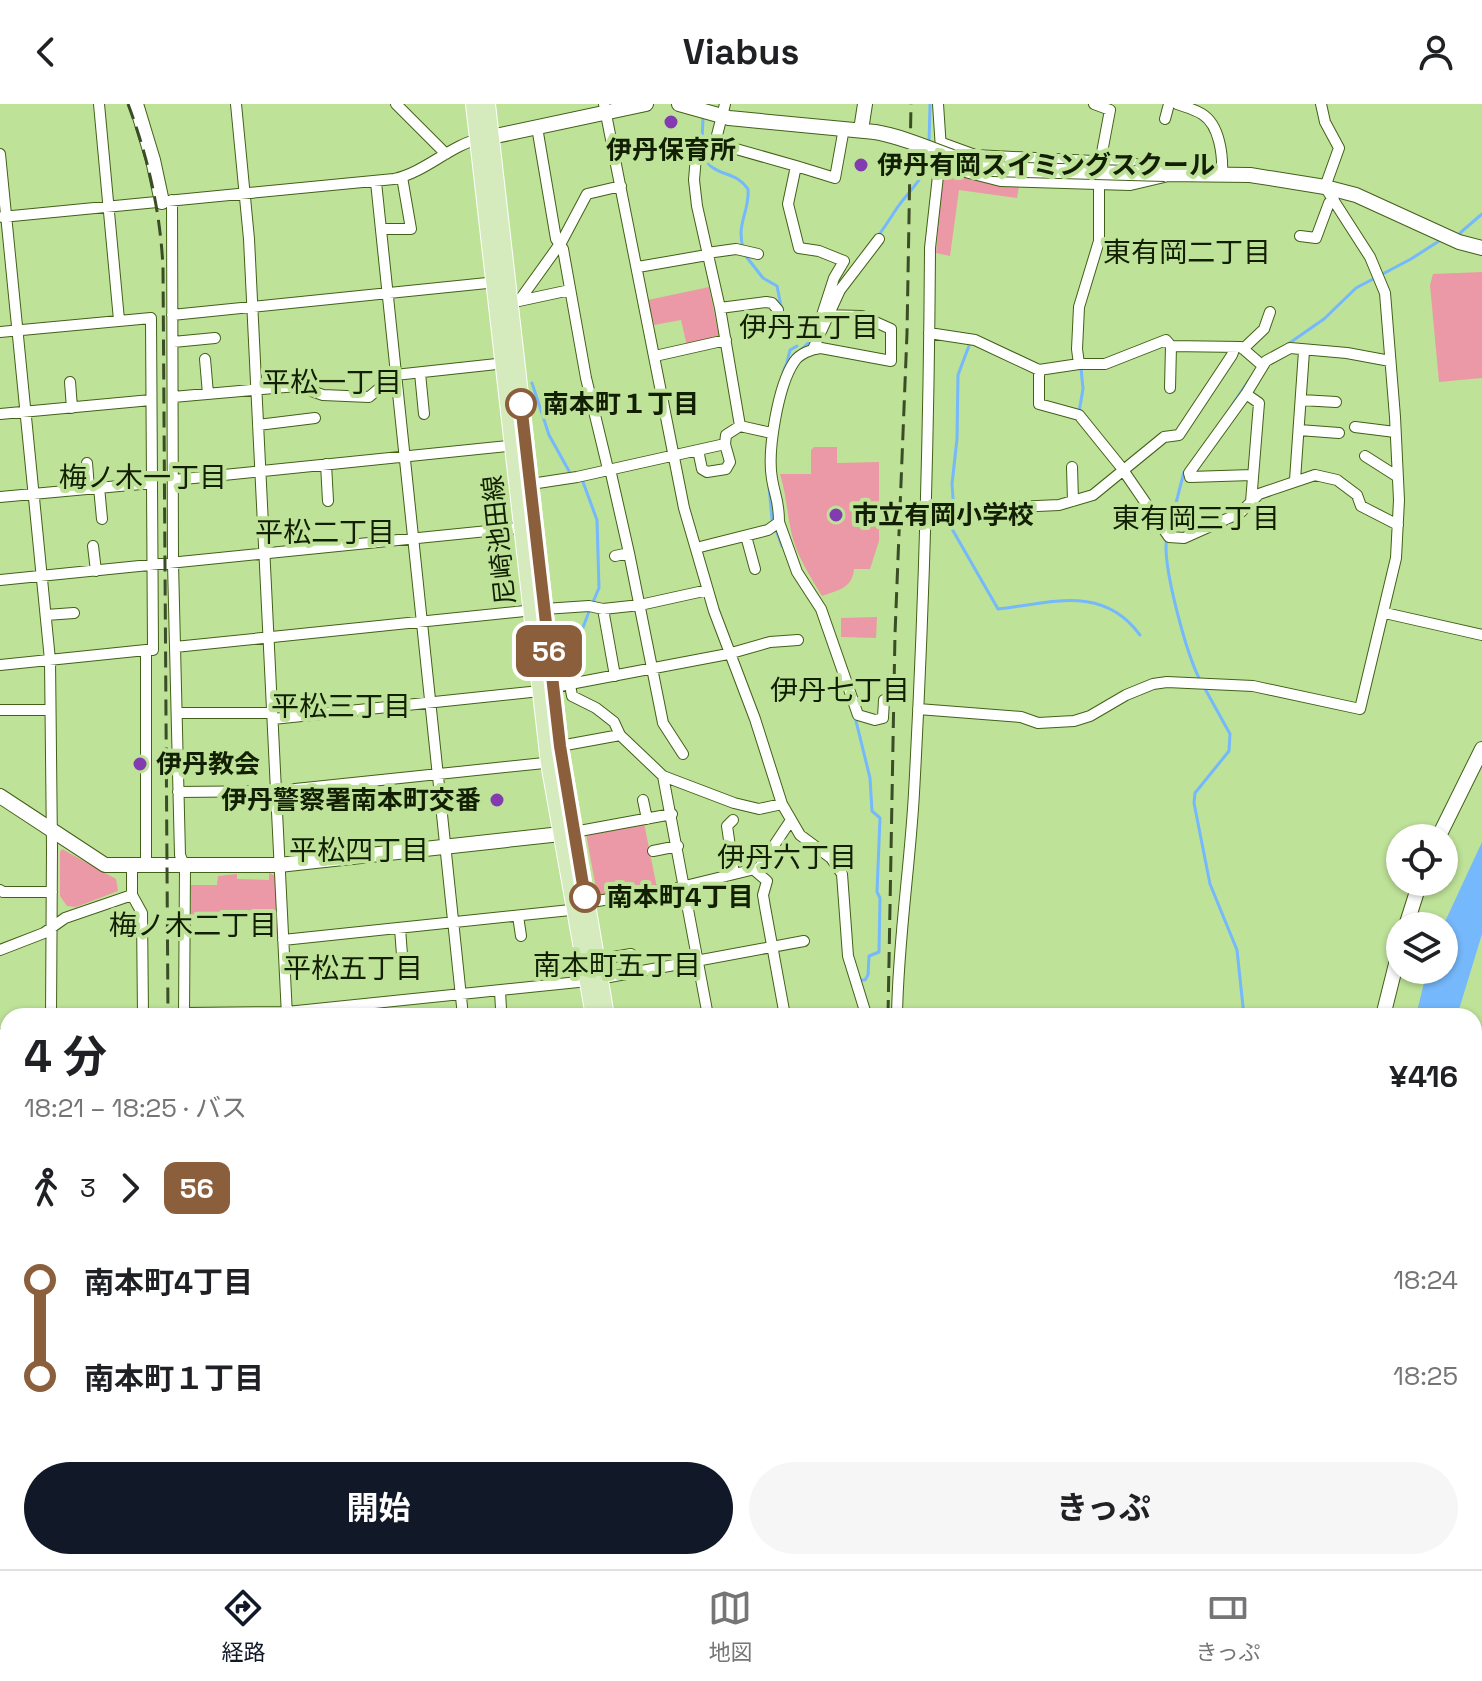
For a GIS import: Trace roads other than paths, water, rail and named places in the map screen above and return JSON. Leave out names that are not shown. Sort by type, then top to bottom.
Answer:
[{"type":"main road","name":"尼崎池田線","points":[[474,104],[484,138],[546,689],[568,834],[596,960],[594,1008]]},
{"type":"main road","name":"尼崎池田線","points":[[484,138],[487,104]]},
{"type":"main road","name":"尼崎池田線","points":[[501,281],[514,301],[510,363]]},
{"type":"main road","name":"尼崎池田線","points":[[520,445],[531,484],[528,527]]},
{"type":"main road","name":"尼崎池田線","points":[[583,907],[594,980],[603,1008]]},
{"type":"street","points":[[99,104],[119,320]]},
{"type":"street","points":[[136,104],[167,201],[173,342],[173,563],[178,792],[180,855],[185,867],[184,1008]]},
{"type":"street","points":[[236,104],[249,239],[287,1008]]},
{"type":"street","points":[[396,104],[446,154]]},
{"type":"street","points":[[3,217],[376,182],[413,174],[446,154],[484,138],[605,108],[646,104]]},
{"type":"street","points":[[679,104],[907,139],[993,169],[1250,175],[1330,193],[1356,195],[1459,242],[1482,248]]},
{"type":"street","points":[[865,104],[868,131]]},
{"type":"street","points":[[897,1008],[897,966],[908,886],[918,709],[930,248],[942,164],[938,104]]},
{"type":"street","points":[[1094,104],[1110,110],[1100,163]]},
{"type":"street","points":[[1165,119],[1169,104]]},
{"type":"street","points":[[1177,104],[1204,115],[1211,122],[1222,156],[1222,175]]},
{"type":"street","points":[[1300,236],[1316,238],[1329,203],[1339,148],[1325,122],[1321,104]]},
{"type":"street","points":[[605,108],[684,508],[728,654],[755,719],[782,804],[800,835],[831,858],[842,874],[848,956],[864,1008]]},
{"type":"street","points":[[715,143],[723,110]]},
{"type":"street","points":[[537,127],[556,239],[563,249],[586,378],[629,553],[663,723],[683,754]]},
{"type":"street","points":[[740,426],[694,180],[697,144],[715,143],[835,178],[844,128]]},
{"type":"street","points":[[942,145],[975,157],[1131,165],[1165,174]]},
{"type":"street","points":[[0,154],[3,217],[50,660],[51,1008]]},
{"type":"street","points":[[942,164],[1001,179],[1130,183],[1165,174]]},
{"type":"street","points":[[796,166],[788,204],[799,248],[819,251],[844,261],[834,278],[822,315],[862,316],[891,329],[891,361],[823,348],[813,349],[793,363],[771,433],[772,479],[779,501],[776,524],[797,572],[821,609],[858,715],[875,720],[883,718],[884,700]]},
{"type":"street","points":[[382,229],[411,229],[402,177]]},
{"type":"street","points":[[376,182],[462,1008]]},
{"type":"street","points":[[1079,364],[1078,311],[1099,241],[1099,183]]},
{"type":"street","points":[[514,301],[559,243],[587,194],[621,186]]},
{"type":"street","points":[[918,709],[1021,717],[1038,723],[1074,721],[1090,716],[1126,695],[1167,682],[1253,686],[1360,709],[1396,558],[1398,477],[1385,293],[1370,257],[1330,193]]},
{"type":"street","points":[[813,349],[840,290],[879,239]]},
{"type":"street","points":[[638,267],[732,249],[749,253]]},
{"type":"street","points":[[172,315],[501,281]]},
{"type":"street","points":[[514,301],[570,290]]},
{"type":"street","points":[[720,308],[766,302],[772,303],[778,310]]},
{"type":"street","points":[[923,522],[1073,501],[1093,495],[1164,437],[1179,435],[1232,355],[1264,329],[1270,312]]},
{"type":"street","points":[[0,332],[151,318],[153,565],[153,650],[0,665]]},
{"type":"street","points":[[929,333],[975,340],[1039,370],[1105,364],[1166,340],[1171,346],[1170,388]]},
{"type":"street","points":[[173,342],[215,338]]},
{"type":"street","points":[[655,356],[726,340]]},
{"type":"street","points":[[1171,346],[1239,348],[1263,366]]},
{"type":"street","points":[[1252,475],[1190,477],[1189,473],[1266,361],[1290,348],[1390,361]]},
{"type":"street","points":[[1295,480],[1304,351]]},
{"type":"street","points":[[205,359],[208,394]]},
{"type":"street","points":[[173,397],[297,386],[323,395],[369,397],[395,375],[510,363]]},
{"type":"street","points":[[1039,370],[1039,404],[1079,415],[1167,535],[1184,538],[1240,513],[1259,494],[1315,475],[1337,480],[1357,495],[1361,506],[1398,525]]},
{"type":"street","points":[[420,373],[424,414]]},
{"type":"street","points":[[70,382],[72,408]]},
{"type":"street","points":[[1246,394],[1259,403],[1251,502]]},
{"type":"street","points":[[0,414],[151,400]]},
{"type":"street","points":[[1301,400],[1336,402]]},
{"type":"street","points":[[258,425],[315,418]]},
{"type":"street","points":[[698,450],[702,469],[707,472],[726,469],[730,462],[726,435],[740,426],[771,433]]},
{"type":"street","points":[[1355,427],[1395,432]]},
{"type":"street","points":[[1299,430],[1339,433]]},
{"type":"street","points":[[531,484],[725,444]]},
{"type":"street","points":[[174,480],[520,445]]},
{"type":"street","points":[[1365,456],[1398,477]]},
{"type":"street","points":[[87,463],[102,519]]},
{"type":"street","points":[[326,464],[328,501]]},
{"type":"street","points":[[1072,467],[1073,501]]},
{"type":"street","points":[[0,497],[152,483]]},
{"type":"street","points":[[696,548],[746,536],[776,524]]},
{"type":"street","points":[[0,580],[528,527]]},
{"type":"street","points":[[746,536],[755,569]]},
{"type":"street","points":[[93,546],[96,571]]},
{"type":"street","points":[[615,556],[629,553]]},
{"type":"street","points":[[175,647],[537,610],[589,606],[603,609],[640,605],[708,590]]},
{"type":"street","points":[[603,609],[615,676]]},
{"type":"street","points":[[46,615],[74,613]]},
{"type":"street","points":[[1385,613],[1482,635]]},
{"type":"street","points":[[177,713],[273,716],[431,704],[546,689],[728,654],[770,642],[798,640]]},
{"type":"street","points":[[143,1008],[142,913],[132,895],[139,865],[146,650]]},
{"type":"street","points":[[570,684],[572,696],[596,708],[614,722],[620,735],[663,776],[734,803],[759,809],[782,804]]},
{"type":"street","points":[[0,710],[50,710]]},
{"type":"street","points":[[178,792],[276,791],[439,775],[557,756],[620,735]]},
{"type":"street","points":[[1445,824],[1482,749]]},
{"type":"street","points":[[663,776],[707,1008]]},
{"type":"street","points":[[0,796],[105,865],[279,865],[568,834],[672,814]]},
{"type":"street","points":[[643,800],[647,819]]},
{"type":"street","points":[[733,820],[727,826],[734,874]]},
{"type":"street","points":[[283,940],[518,916],[583,907],[685,886],[759,868],[791,820]]},
{"type":"street","points":[[653,851],[678,846]]},
{"type":"street","points":[[753,869],[767,881],[763,895],[784,1008]]},
{"type":"street","points":[[0,890],[52,892]]},
{"type":"street","points":[[0,950],[52,929],[65,918],[132,895]]},
{"type":"street","points":[[518,916],[521,936]]},
{"type":"street","points":[[400,928],[402,955]]},
{"type":"street","points":[[342,1008],[594,980],[804,941]]},
{"type":"street","points":[[596,960],[631,954],[635,973]]},
{"type":"street","points":[[1385,1008],[1391,984]]},
{"type":"street","points":[[500,991],[501,1008]]},
{"type":"water","points":[[1482,842],[1482,934],[1459,1008],[1418,1008],[1424,984],[1458,984],[1458,912],[1450,912]]},
{"type":"waterway","points":[[929,144],[930,104]]},
{"type":"waterway","points":[[702,141],[703,118]]},
{"type":"waterway","points":[[701,152],[711,167],[736,178],[748,189],[741,231],[743,248]]},
{"type":"waterway","points":[[878,236],[922,176],[929,152]]},
{"type":"waterway","points":[[1460,233],[1482,214]]},
{"type":"waterway","points":[[1288,344],[1324,319],[1356,288],[1439,241]]},
{"type":"waterway","points":[[745,255],[763,278],[777,286],[782,311],[795,324]]},
{"type":"waterway","points":[[802,349],[814,337]]},
{"type":"waterway","points":[[954,512],[952,484],[957,439],[958,375],[970,343]]},
{"type":"waterway","points":[[787,362],[790,350],[797,346]]},
{"type":"waterway","points":[[783,372],[796,353]]},
{"type":"waterway","points":[[1079,412],[1083,389],[1081,368]]},
{"type":"waterway","points":[[1233,404],[1249,380]]},
{"type":"waterway","points":[[532,383],[549,435],[569,471]]},
{"type":"waterway","points":[[1169,530],[1184,472]]},
{"type":"waterway","points":[[583,482],[597,520],[599,588],[593,602]]},
{"type":"waterway","points":[[769,487],[772,519],[782,546]]},
{"type":"waterway","points":[[948,522],[998,609],[1056,601],[1093,603],[1125,619],[1140,635]]},
{"type":"waterway","points":[[1167,537],[1168,567],[1176,609],[1200,680]]},
{"type":"waterway","points":[[571,680],[577,643],[590,609]]},
{"type":"waterway","points":[[1204,687],[1230,734],[1229,751],[1195,793],[1194,803],[1210,884],[1237,950],[1243,1008]]},
{"type":"waterway","points":[[855,717],[870,778],[872,811],[880,818],[877,892],[880,898],[879,952],[869,956],[868,975],[865,980],[859,980]]},
{"type":"railway","points":[[128,104],[152,184],[163,267],[168,1008]]},
{"type":"railway","points":[[888,1008],[895,634],[907,333],[911,104]]},
{"type":"place","name":"伊丹保育所","points":[[671,122]]},
{"type":"place","name":"伊丹有岡スイミングスクール","points":[[861,165]]},
{"type":"place","name":"南本町１丁目","points":[[521,404]]},
{"type":"place","name":"市立有岡小学校","points":[[836,515]]},
{"type":"place","name":"伊丹教会","points":[[140,764]]},
{"type":"place","name":"伊丹警察署南本町交番","points":[[497,800]]},
{"type":"place","name":"南本町4丁目","points":[[585,897]]},
{"type":"district","name":"東有岡二丁目","points":[[1187,252]]},
{"type":"district","name":"伊丹五丁目","points":[[809,327]]},
{"type":"district","name":"平松一丁目","points":[[332,382]]},
{"type":"district","name":"梅ノ木一丁目","points":[[143,477]]},
{"type":"district","name":"東有岡三丁目","points":[[1196,518]]},
{"type":"district","name":"平松二丁目","points":[[325,532]]},
{"type":"district","name":"伊丹七丁目","points":[[840,690]]},
{"type":"district","name":"平松三丁目","points":[[341,706]]},
{"type":"district","name":"平松四丁目","points":[[359,850]]},
{"type":"district","name":"伊丹六丁目","points":[[787,857]]},
{"type":"district","name":"梅ノ木二丁目","points":[[193,925]]},
{"type":"district","name":"南本町五丁目","points":[[617,965]]},
{"type":"district","name":"平松五丁目","points":[[353,968]]}]
